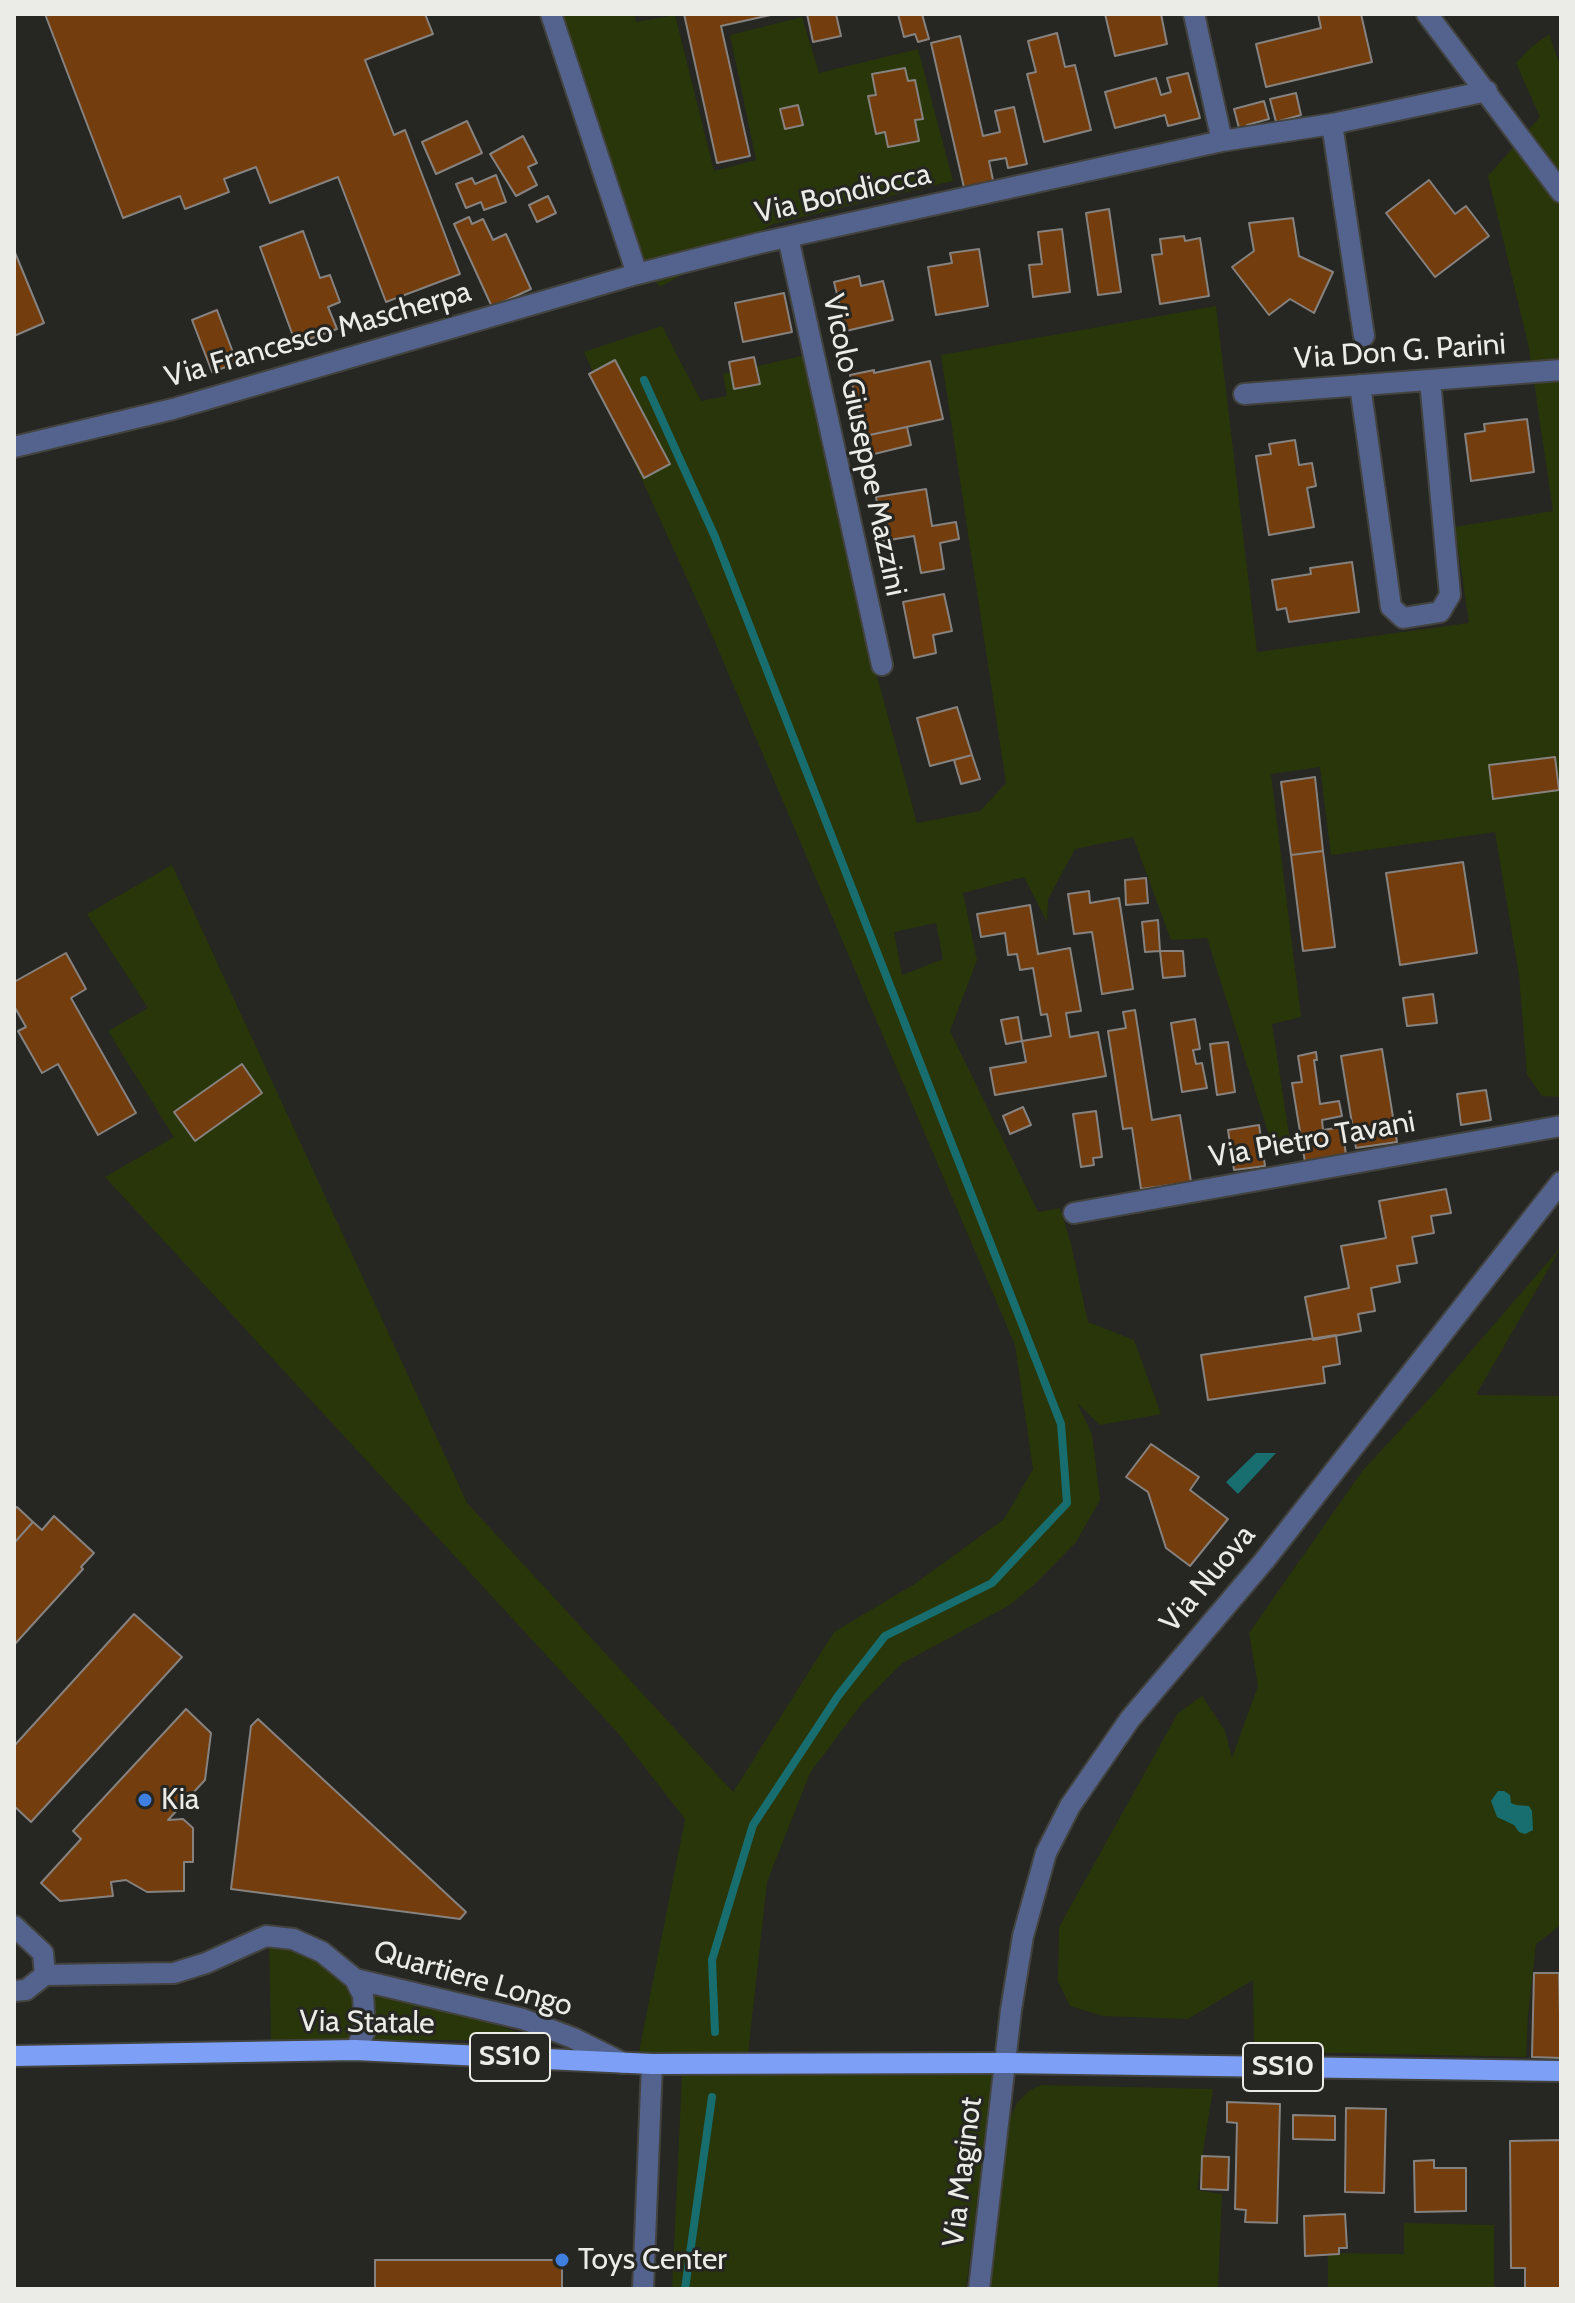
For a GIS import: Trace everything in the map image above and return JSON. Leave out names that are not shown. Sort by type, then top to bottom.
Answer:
[{"type":"main road","name":"Via Statale","points":[[14,2056],[355,2050],[652,2064],[1006,2063]]},
{"type":"main road","name":"SS10","points":[[1006,2063],[1561,2071]]},
{"type":"street","points":[[551,14],[637,274]]},
{"type":"street","points":[[1194,14],[1222,141]]},
{"type":"street","points":[[1427,14],[1561,192]]},
{"type":"street","name":"Via Bondiocca","points":[[637,274],[788,237],[1222,141],[1332,124],[1487,91]]},
{"type":"street","points":[[1332,124],[1364,336]]},
{"type":"street","name":"Vicolo Giuseppe Mazzini","points":[[788,237],[882,665]]},
{"type":"street","name":"Via Francesco Mascherpa","points":[[14,447],[173,409],[637,274]]},
{"type":"street","name":"Via Don G. Parini","points":[[1244,394],[1561,370]]},
{"type":"street","points":[[1360,385],[1391,607],[1403,618],[1440,612],[1450,595],[1430,380]]},
{"type":"street","name":"Via Pietro Tavani","points":[[1074,1213],[1561,1126]]},
{"type":"street","name":"Via Nuova","points":[[1006,2063],[1023,1936],[1046,1853],[1070,1806],[1130,1719],[1264,1561],[1561,1182]]},
{"type":"street","points":[[14,1926],[43,1953],[45,1975],[26,1990],[14,1991]]},
{"type":"street","name":"Quartiere Longo","points":[[45,1975],[174,1973],[206,1963],[266,1936],[293,1939],[322,1952],[355,1979],[523,2019],[573,2038],[623,2063]]},
{"type":"street","points":[[355,1979],[363,1995],[365,2031],[355,2050]]},
{"type":"street","name":"Via Maginot","points":[[979,2289],[1006,2063]]},
{"type":"street","points":[[643,2289],[652,2064]]},
{"type":"green space","points":[[556,14],[634,14],[636,22],[675,15],[714,171],[756,160],[730,35],[802,17],[819,73],[918,49],[953,181],[773,224],[660,287],[628,245]]},
{"type":"green space","points":[[1549,34],[1561,68],[1561,1097],[1542,1096],[1527,1074],[1519,975],[1495,832],[1331,855],[1320,767],[1271,774],[1301,1017],[1272,1024],[1291,1147],[1274,1151],[1207,938],[1171,940],[1133,837],[1075,849],[1048,899],[1047,922],[1024,877],[963,893],[977,960],[950,1031],[1038,1212],[1060,1208],[1088,1322],[1134,1340],[1161,1414],[1100,1425],[1077,1403],[1092,1434],[1100,1500],[1076,1542],[1010,1605],[901,1664],[860,1706],[810,1773],[767,1882],[748,2054],[993,2071],[966,2289],[672,2289],[683,2054],[639,2052],[685,1819],[618,1733],[105,1177],[174,1137],[108,1031],[148,1008],[87,914],[172,865],[467,1503],[733,1792],[834,1632],[916,1583],[1004,1519],[1033,1469],[1015,1345],[703,614],[584,352],[662,326],[701,401],[727,396],[723,374],[806,355],[869,647],[917,823],[980,811],[1006,783],[941,355],[1216,306],[1257,652],[1469,623],[1455,527],[1553,511],[1529,348],[1488,176],[1540,117],[1516,63]],"holes":[[[936,923],[943,959],[902,975],[894,932]]]},
{"type":"green space","points":[[1561,1247],[1476,1395],[1561,1396],[1561,1925],[1536,1944],[1526,2057],[1254,2051],[1253,1980],[1188,2019],[1103,2016],[1070,2006],[1058,1981],[1059,1927],[1178,1713],[1202,1696],[1225,1731],[1232,1758],[1258,1686],[1249,1633],[1363,1470],[1432,1396]]},
{"type":"green space","points":[[307,1934],[380,1986],[541,2040],[271,2040],[269,1938]]},
{"type":"green space","points":[[1041,2085],[1213,2089],[1197,2190],[1222,2194],[1218,2289],[987,2289],[1006,2127],[1017,2103],[1030,2090]]},
{"type":"green space","points":[[1404,2223],[1494,2225],[1494,2289],[1328,2289],[1328,2253],[1404,2254]]},
{"type":"water","points":[[1256,1453],[1276,1453],[1238,1494],[1226,1482]]},
{"type":"water","points":[[1498,1791],[1510,1795],[1511,1803],[1529,1806],[1533,1830],[1525,1834],[1519,1832],[1514,1825],[1497,1817],[1491,1801]]},
{"type":"building","points":[[45,14],[425,14],[433,34],[365,60],[394,135],[405,130],[460,274],[386,302],[338,177],[270,203],[256,167],[224,179],[229,192],[185,209],[180,196],[123,218]]},
{"type":"building","points":[[684,14],[775,14],[721,26],[750,156],[717,163]]},
{"type":"building","points":[[807,14],[836,14],[841,36],[813,42]]},
{"type":"building","points":[[898,14],[922,14],[929,39],[918,42],[915,34],[904,37]]},
{"type":"building","points":[[1105,14],[1161,14],[1167,44],[1115,56]]},
{"type":"building","points":[[1318,14],[1361,14],[1372,62],[1266,87],[1256,44],[1321,28]]},
{"type":"building","points":[[1057,33],[1065,67],[1075,65],[1091,130],[1044,142],[1027,74],[1036,72],[1028,41]]},
{"type":"building","points":[[960,36],[983,136],[1000,132],[995,111],[1014,107],[1027,164],[1008,168],[1006,158],[989,161],[994,185],[965,192],[931,43]]},
{"type":"building","points":[[905,68],[908,81],[915,80],[923,119],[915,120],[919,141],[888,147],[885,132],[876,134],[868,96],[876,95],[872,74]]},
{"type":"building","points":[[1188,73],[1200,118],[1168,126],[1165,115],[1115,128],[1105,92],[1156,78],[1161,95],[1171,92],[1167,78]]},
{"type":"building","points":[[1296,93],[1301,115],[1276,122],[1270,99]]},
{"type":"building","points":[[1264,101],[1269,119],[1247,125],[1248,130],[1240,132],[1234,109]]},
{"type":"building","points":[[798,105],[803,125],[785,129],[780,109]]},
{"type":"building","points":[[467,121],[482,153],[436,174],[422,142]]},
{"type":"building","points":[[523,136],[537,163],[528,167],[537,185],[516,196],[490,154]]},
{"type":"building","points":[[496,175],[506,202],[484,210],[481,202],[466,208],[456,184],[472,178],[475,184]]},
{"type":"building","points":[[1429,180],[1455,214],[1466,206],[1489,236],[1435,277],[1386,213]]},
{"type":"building","points":[[548,196],[556,213],[537,222],[529,205]]},
{"type":"building","points":[[1109,209],[1121,292],[1098,295],[1086,213]]},
{"type":"building","points":[[469,217],[472,224],[483,219],[493,240],[506,234],[531,289],[492,307],[454,224]]},
{"type":"building","points":[[1293,218],[1299,256],[1333,272],[1314,313],[1290,299],[1269,315],[1232,267],[1254,251],[1249,223]]},
{"type":"building","points":[[1062,229],[1070,292],[1033,297],[1029,265],[1042,264],[1038,232]]},
{"type":"building","points":[[303,231],[320,278],[330,275],[340,302],[328,307],[337,329],[296,344],[260,247]]},
{"type":"building","points":[[1184,236],[1185,241],[1200,238],[1209,296],[1160,304],[1152,255],[1162,254],[1160,239]]},
{"type":"building","points":[[979,249],[988,306],[936,315],[928,267],[952,263],[950,253]]},
{"type":"building","points":[[14,250],[44,323],[14,336]]},
{"type":"building","points":[[859,276],[861,286],[883,281],[893,320],[846,331],[834,282]]},
{"type":"building","points":[[784,293],[792,332],[743,342],[735,303]]},
{"type":"building","points":[[217,310],[237,363],[212,372],[192,320]]},
{"type":"building","points":[[754,357],[760,384],[734,389],[729,362]]},
{"type":"building","points":[[615,360],[670,464],[644,478],[589,374]]},
{"type":"building","points":[[930,361],[943,419],[865,436],[850,375]]},
{"type":"building","points":[[1527,419],[1534,472],[1471,481],[1465,434],[1485,431],[1484,424]]},
{"type":"building","points":[[907,427],[911,445],[870,455],[865,436]]},
{"type":"building","points":[[1295,440],[1299,465],[1312,463],[1316,486],[1307,488],[1314,527],[1269,535],[1256,456],[1271,454],[1269,444]]},
{"type":"building","points":[[926,489],[932,526],[956,522],[959,539],[940,543],[944,569],[921,573],[914,536],[883,541],[876,497]]},
{"type":"building","points":[[1352,562],[1359,612],[1289,622],[1286,608],[1277,610],[1272,580],[1311,574],[1310,568]]},
{"type":"building","points":[[944,594],[952,631],[933,635],[936,653],[914,658],[903,602]]},
{"type":"building","points":[[957,707],[972,755],[930,766],[917,718]]},
{"type":"building","points":[[972,755],[980,779],[961,784],[954,760]]},
{"type":"building","points":[[1555,757],[1559,790],[1493,799],[1489,765]]},
{"type":"building","points":[[1315,777],[1323,851],[1291,855],[1281,782]]},
{"type":"building","points":[[1323,851],[1335,947],[1303,951],[1291,855]]},
{"type":"building","points":[[1463,862],[1477,953],[1400,965],[1386,873]]},
{"type":"building","points":[[1146,878],[1148,903],[1126,905],[1125,880]]},
{"type":"building","points":[[1089,891],[1090,903],[1119,898],[1133,989],[1102,994],[1092,932],[1074,934],[1068,894]]},
{"type":"building","points":[[1030,905],[1038,954],[1070,948],[1081,1011],[1066,1013],[1070,1037],[1098,1032],[1106,1076],[995,1095],[990,1068],[1026,1062],[1022,1041],[1051,1036],[1047,1014],[1041,1015],[1033,968],[1020,970],[1017,954],[1008,955],[1005,933],[981,937],[977,914]]},
{"type":"building","points":[[1158,920],[1160,951],[1145,952],[1142,922]]},
{"type":"building","points":[[1160,951],[1183,951],[1185,976],[1163,978]]},
{"type":"building","points":[[66,953],[86,989],[71,998],[136,1113],[98,1135],[58,1064],[42,1073],[18,1031],[26,1027],[14,1006],[14,982]]},
{"type":"building","points":[[1433,994],[1437,1023],[1407,1026],[1403,998]]},
{"type":"building","points":[[1135,1010],[1152,1120],[1180,1115],[1191,1182],[1141,1189],[1132,1128],[1123,1129],[1108,1031],[1126,1028],[1123,1012]]},
{"type":"building","points":[[1018,1017],[1022,1041],[1006,1044],[1001,1020]]},
{"type":"building","points":[[1195,1019],[1200,1049],[1193,1050],[1196,1064],[1202,1063],[1207,1088],[1182,1092],[1171,1023]]},
{"type":"building","points":[[1228,1042],[1235,1092],[1217,1095],[1210,1044]]},
{"type":"building","points":[[1382,1049],[1397,1142],[1356,1148],[1341,1056]]},
{"type":"building","points":[[1316,1052],[1317,1060],[1314,1060],[1320,1104],[1339,1101],[1342,1116],[1322,1120],[1323,1130],[1342,1127],[1346,1155],[1305,1162],[1292,1083],[1302,1082],[1298,1056]]},
{"type":"building","points":[[242,1064],[262,1093],[195,1141],[174,1112]]},
{"type":"building","points":[[1486,1090],[1491,1120],[1461,1125],[1457,1094]]},
{"type":"building","points":[[1023,1107],[1031,1125],[1010,1134],[1003,1116]]},
{"type":"building","points":[[1096,1111],[1102,1157],[1093,1158],[1094,1165],[1081,1167],[1073,1114]]},
{"type":"building","points":[[1259,1125],[1265,1166],[1234,1170],[1228,1130]]},
{"type":"building","points":[[1446,1189],[1451,1213],[1431,1216],[1434,1233],[1412,1237],[1417,1263],[1397,1266],[1400,1282],[1371,1288],[1375,1311],[1358,1314],[1361,1331],[1313,1340],[1305,1297],[1349,1288],[1341,1246],[1386,1238],[1379,1201]]},
{"type":"building","points":[[1336,1335],[1340,1364],[1323,1367],[1325,1383],[1208,1400],[1201,1355]]},
{"type":"building","points":[[1151,1444],[1199,1477],[1190,1490],[1228,1519],[1190,1566],[1166,1548],[1148,1492],[1126,1477]]},
{"type":"building","points":[[17,1507],[33,1522],[14,1543],[14,1510]]},
{"type":"building","points":[[54,1516],[94,1553],[14,1645],[14,1543],[33,1522],[42,1530]]},
{"type":"building","points":[[134,1614],[182,1657],[31,1822],[14,1806],[14,1746]]},
{"type":"building","name":"Kia","points":[[186,1709],[211,1733],[205,1780],[168,1820],[183,1819],[193,1828],[193,1862],[184,1862],[184,1891],[147,1892],[126,1880],[111,1882],[113,1896],[60,1901],[41,1883],[81,1839],[73,1831]]},
{"type":"building","points":[[258,1719],[466,1912],[460,1919],[231,1889],[251,1726]]},
{"type":"building","points":[[1534,1973],[1559,1973],[1561,2058],[1532,2057]]},
{"type":"building","points":[[1227,2102],[1280,2104],[1277,2223],[1245,2222],[1246,2210],[1235,2209],[1237,2123],[1227,2122]]},
{"type":"building","points":[[1346,2108],[1386,2109],[1384,2193],[1345,2192]]},
{"type":"building","points":[[1293,2115],[1335,2116],[1335,2140],[1293,2139]]},
{"type":"building","points":[[1561,2140],[1560,2289],[1525,2289],[1525,2268],[1511,2268],[1510,2141]]},
{"type":"building","points":[[1202,2156],[1229,2157],[1228,2190],[1201,2189]]},
{"type":"building","points":[[1434,2160],[1434,2168],[1466,2168],[1466,2211],[1415,2212],[1414,2161]]},
{"type":"building","points":[[1345,2214],[1347,2248],[1339,2248],[1339,2254],[1305,2256],[1304,2216]]},
{"type":"building","points":[[375,2260],[562,2260],[562,2289],[375,2289]]},
{"type":"waterway","points":[[644,380],[715,537],[1061,1424],[1067,1503],[992,1583],[885,1636],[838,1696],[753,1825],[712,1960],[715,2032]]},
{"type":"waterway","points":[[685,2289],[712,2097]]},
{"type":"place","name":"Kia","points":[[145,1800]]},
{"type":"place","name":"Toys Center","points":[[562,2260]]}]
